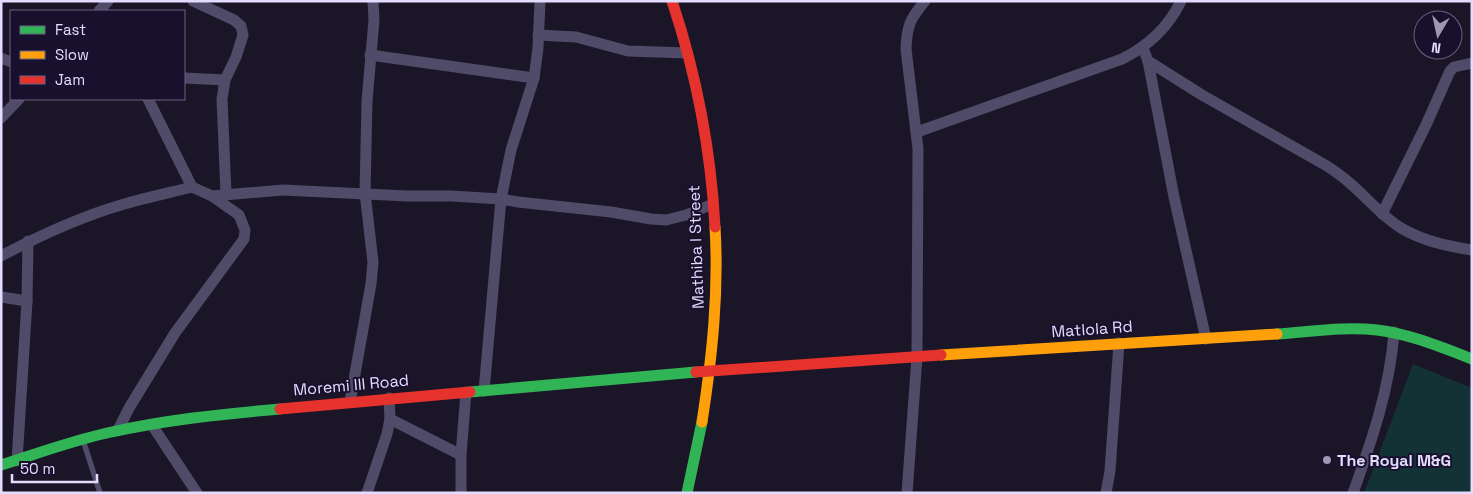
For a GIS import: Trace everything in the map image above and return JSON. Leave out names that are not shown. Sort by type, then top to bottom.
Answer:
[{"type":"street","points":[[193,1],[227,17],[241,26],[243,35],[236,57],[224,80],[222,99],[226,194]]},
{"type":"street","points":[[350,402],[371,284],[373,262],[365,193],[367,101],[374,14],[373,1]]},
{"type":"street","points":[[484,390],[501,199],[510,150],[534,78],[540,1]]},
{"type":"street","name":"Mathiba I Street","points":[[672,1],[687,53],[702,124],[714,204],[714,312],[710,370],[696,455],[687,493]]},
{"type":"street","points":[[907,493],[917,357],[917,132],[908,66],[907,35],[909,21],[925,1]]},
{"type":"street","points":[[917,132],[1122,59],[1143,48],[1158,34],[1181,1]]},
{"type":"street","points":[[538,35],[576,37],[628,51],[643,53],[687,53]]},
{"type":"street","points":[[1143,48],[1148,61],[1174,197],[1206,339]]},
{"type":"street","points":[[370,55],[534,78]]},
{"type":"street","points":[[1148,61],[1202,95],[1346,179],[1382,214],[1401,228],[1429,241],[1472,250]]},
{"type":"street","points":[[1382,214],[1426,125],[1450,71],[1454,67],[1472,63]]},
{"type":"street","points":[[185,78],[224,80]]},
{"type":"street","points":[[1,118],[17,100]]},
{"type":"street","points":[[148,100],[192,187]]},
{"type":"street","points":[[1,256],[86,217],[120,205],[192,187],[212,196],[238,215],[245,230],[244,239],[175,332],[118,430]]},
{"type":"street","points":[[212,196],[283,190],[407,196],[451,196],[501,199],[666,220],[686,215],[714,204]]},
{"type":"street","points":[[17,461],[28,301],[28,242]]},
{"type":"street","points":[[1,297],[28,301]]},
{"type":"street","name":"Matlola Rd","points":[[710,370],[1361,329],[1394,332],[1472,359]]},
{"type":"street","points":[[1353,493],[1386,389],[1392,363],[1394,332]]},
{"type":"street","points":[[1106,493],[1110,471],[1119,344]]},
{"type":"street","name":"Moremi III Road","points":[[1,466],[118,430],[208,415],[710,370]]},
{"type":"street","points":[[462,493],[461,455],[466,392]]},
{"type":"street","points":[[367,493],[387,434],[390,420],[389,398]]},
{"type":"street","points":[[390,420],[461,455]]},
{"type":"street","points":[[152,425],[197,493]]},
{"type":"lane","points":[[84,440],[100,493]]},
{"type":"green space","points":[[1413,364],[1472,388],[1472,493],[1364,493]]},
{"type":"traffic: fast","points":[[1277,334],[1340,329],[1377,330],[1413,338],[1472,359]]},
{"type":"traffic: fast","points":[[470,392],[696,372]]},
{"type":"traffic: fast","points":[[1,465],[80,440],[128,428],[193,418],[280,409]]},
{"type":"traffic: fast","points":[[687,493],[702,422]]},
{"type":"traffic: slow","points":[[702,422],[714,325],[715,227]]},
{"type":"traffic: slow","points":[[941,355],[1277,334]]},
{"type":"traffic: jam","points":[[672,1],[681,28],[701,112],[710,170],[715,227]]},
{"type":"traffic: jam","points":[[696,372],[941,355]]},
{"type":"traffic: jam","points":[[280,409],[470,392]]},
{"type":"place","name":"The Royal M&G","points":[[1327,460]]}]
